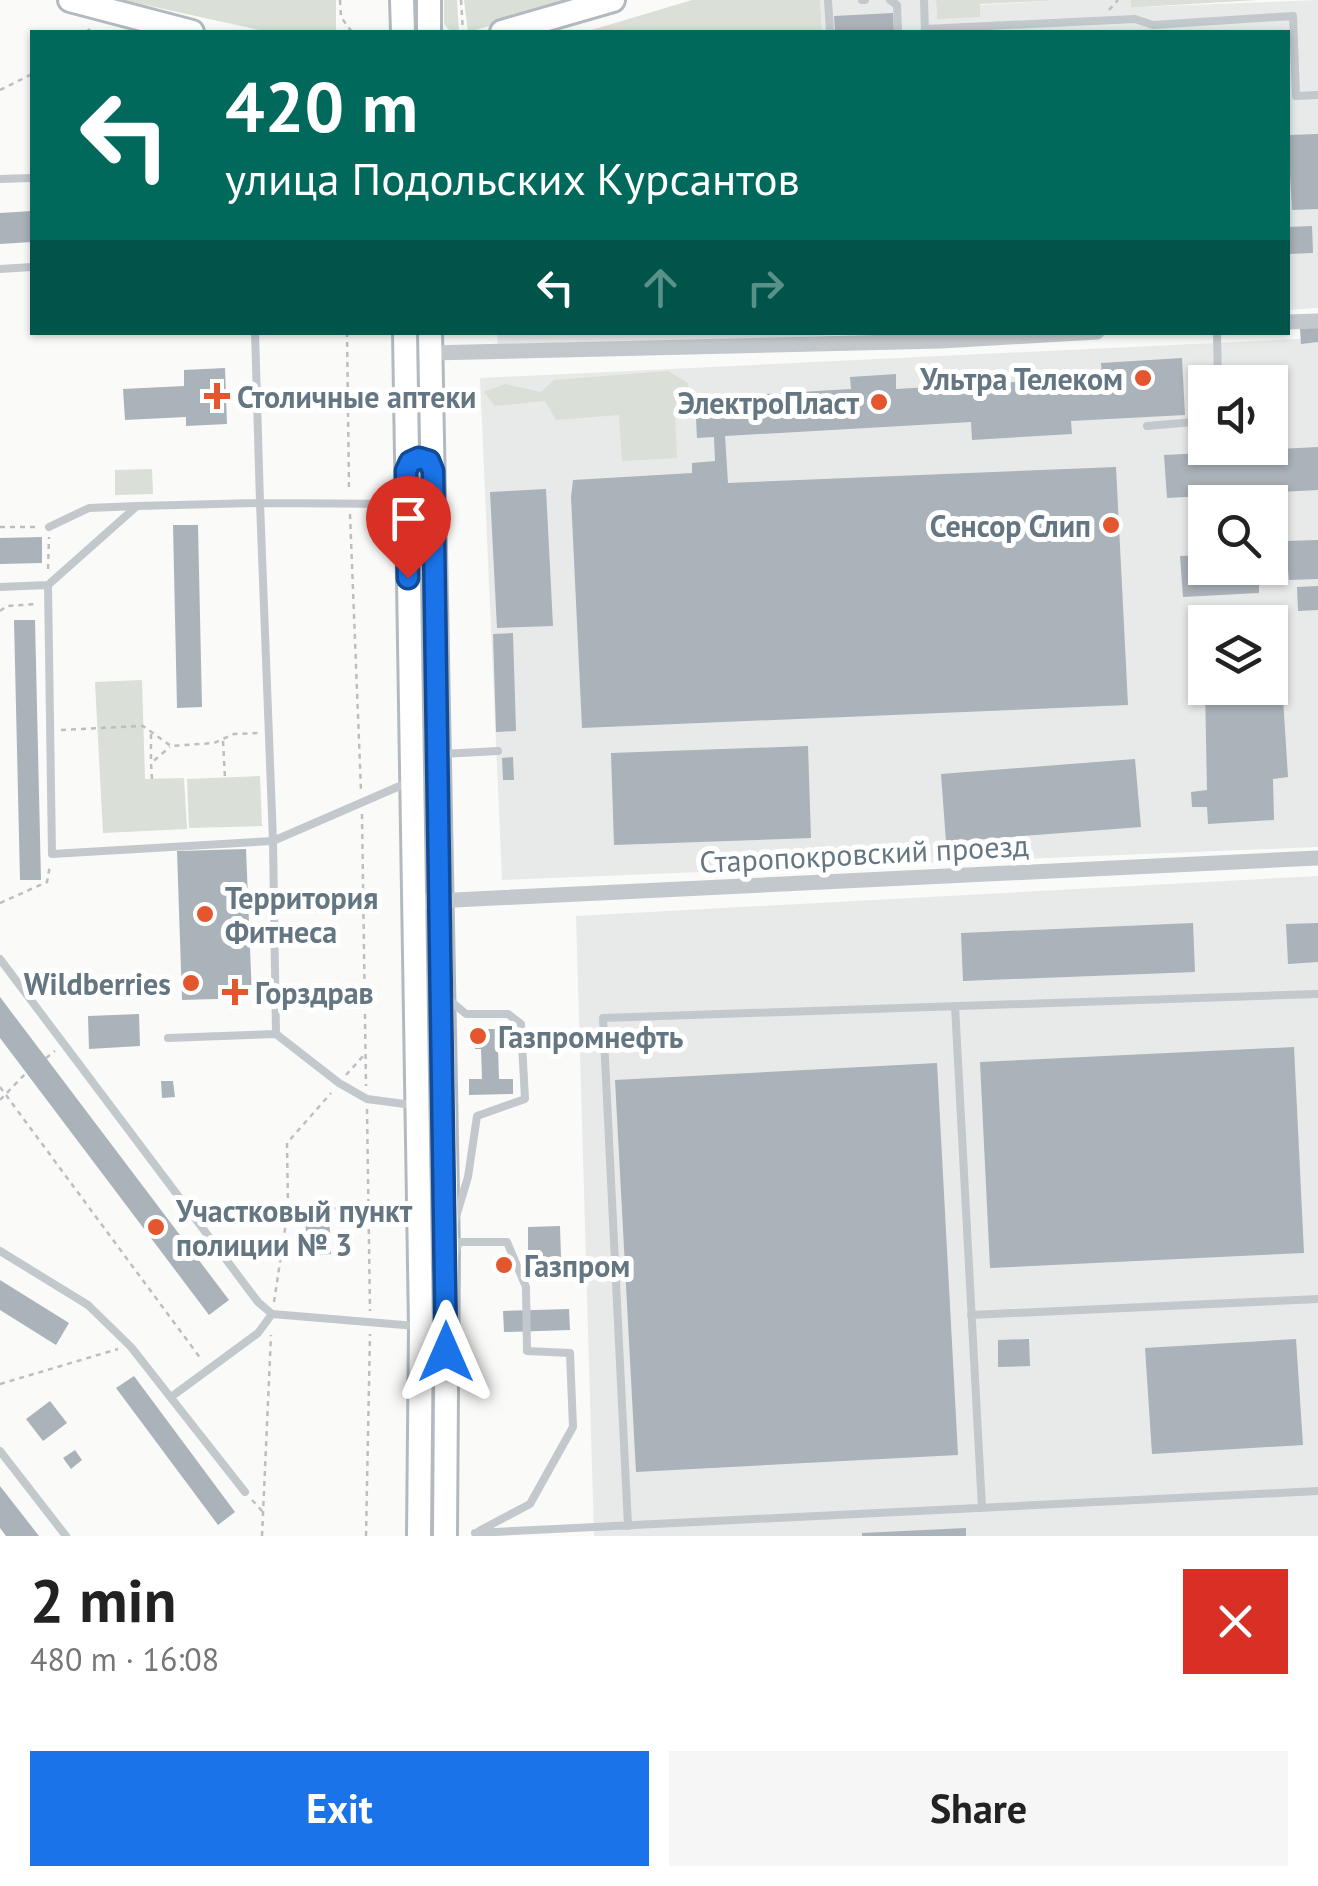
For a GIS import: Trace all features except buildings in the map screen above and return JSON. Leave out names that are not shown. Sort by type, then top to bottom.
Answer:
[{"type":"main road","points":[[70,0],[184,30]]},
{"type":"main road","points":[[402,0],[402,30]]},
{"type":"main road","points":[[429,0],[430,30]]},
{"type":"main road","points":[[509,30],[614,0]]},
{"type":"main road","points":[[406,335],[421,1326],[419,1536]]},
{"type":"main road","points":[[430,343],[446,1280],[462,1534]]},
{"type":"street","points":[[1290,322],[1318,321]]},
{"type":"street","points":[[430,343],[1004,335]]},
{"type":"street","points":[[406,400],[410,409],[419,412],[428,408],[432,399]]},
{"type":"street","points":[[406,471],[410,462],[419,458],[429,461],[433,471]]},
{"type":"street","name":"Старопокровский проезд","points":[[412,902],[1318,858]]},
{"type":"lane","points":[[828,0],[830,30]]},
{"type":"lane","points":[[890,0],[896,5],[898,30]]},
{"type":"lane","points":[[924,0],[925,30]]},
{"type":"lane","points":[[942,30],[1135,19],[1162,28],[1293,16],[1296,96],[1318,95]]},
{"type":"lane","points":[[0,179],[30,178]]},
{"type":"lane","points":[[0,269],[30,268]]},
{"type":"lane","points":[[255,335],[270,732],[276,1034]]},
{"type":"lane","points":[[1217,335],[1218,365]]},
{"type":"lane","points":[[1147,426],[1188,423]]},
{"type":"lane","points":[[49,527],[89,508],[406,504]]},
{"type":"lane","points":[[0,588],[48,585],[138,506]]},
{"type":"lane","points":[[48,585],[52,854],[273,841],[411,781]]},
{"type":"lane","points":[[438,754],[498,751]]},
{"type":"lane","points":[[0,959],[258,1302],[272,1314],[421,1326]]},
{"type":"lane","points":[[442,993],[466,1014],[508,1014],[521,1024],[525,1099],[477,1116],[468,1177],[447,1248]]},
{"type":"lane","points":[[628,1526],[604,1018],[1318,994]]},
{"type":"lane","points":[[954,1006],[982,1508]]},
{"type":"lane","points":[[168,1038],[276,1034],[339,1083],[367,1098],[415,1106]]},
{"type":"lane","points":[[446,1280],[459,1242],[507,1242],[526,1287],[527,1351],[570,1353],[573,1426],[530,1504],[462,1534]]},
{"type":"lane","points":[[0,1251],[88,1305],[130,1347],[245,1492]]},
{"type":"lane","points":[[971,1315],[1318,1299]]},
{"type":"lane","points":[[171,1397],[258,1333],[272,1314]]},
{"type":"lane","points":[[0,1451],[66,1536]]},
{"type":"lane","points":[[462,1534],[1318,1491]]},
{"type":"path","points":[[340,0],[341,17],[351,30]]},
{"type":"path","points":[[461,0],[463,30]]},
{"type":"path","points":[[89,30],[93,27]]},
{"type":"path","points":[[0,90],[30,75]]},
{"type":"path","points":[[347,335],[367,1098]]},
{"type":"path","points":[[0,528],[49,527],[48,585]]},
{"type":"path","points":[[0,611],[7,606],[48,603]]},
{"type":"path","points":[[49,730],[143,726],[171,746]]},
{"type":"path","points":[[150,731],[152,779]]},
{"type":"path","points":[[152,763],[171,746],[214,743],[234,734],[270,732]]},
{"type":"path","points":[[223,739],[225,778]]},
{"type":"path","points":[[0,903],[47,882],[52,854]]},
{"type":"path","points":[[262,1536],[272,1314],[288,1208],[287,1143],[365,1054]]},
{"type":"path","points":[[0,1100],[26,1073]]},
{"type":"path","points":[[0,1087],[208,1369]]},
{"type":"path","points":[[288,1208],[368,1208]]},
{"type":"path","points":[[0,1384],[130,1347]]},
{"type":"path","points":[[245,1492],[263,1512]]},
{"type":"shaded area","points":[[123,0],[336,0],[336,30],[259,30]]},
{"type":"shaded area","points":[[444,0],[457,0],[459,30],[449,30],[444,24]]},
{"type":"shaded area","points":[[464,0],[581,0],[475,30],[468,30]]},
{"type":"shaded area","points":[[692,0],[820,0],[822,30],[592,30]]},
{"type":"shaded area","points":[[820,0],[936,0],[937,19],[979,5],[1062,0],[1131,0],[1131,7],[1140,7],[1318,0],[1318,308],[1290,310],[1290,30],[822,30]]},
{"type":"shaded area","points":[[936,0],[1062,0],[980,4],[980,17],[937,19]]},
{"type":"shaded area","points":[[1131,0],[1259,0],[1131,7]]},
{"type":"shaded area","points":[[497,335],[834,335],[498,353]]},
{"type":"shaded area","points":[[1318,338],[1318,847],[502,880],[480,378]]},
{"type":"shaded area","points":[[668,371],[688,383],[689,408],[675,415],[677,458],[622,461],[619,415],[556,420],[545,401],[495,406],[484,392],[505,384],[541,392],[554,380]]},
{"type":"shaded area","points":[[152,469],[153,494],[115,495],[115,470]]},
{"type":"shaded area","points":[[142,680],[145,779],[184,778],[187,829],[103,833],[95,682]]},
{"type":"shaded area","points":[[260,776],[262,826],[189,828],[187,779]]},
{"type":"shaded area","points":[[1318,876],[1318,1536],[594,1536],[576,916]]},
{"type":"place","name":"Ультра Телеком","points":[[1143,378]]},
{"type":"place","name":"Столичные аптеки","points":[[217,396]]},
{"type":"place","name":"ЭлектроПласт","points":[[879,402]]},
{"type":"place","name":"Сенсор Слип","points":[[1111,525]]},
{"type":"place","name":"Территория Фитнеса","points":[[205,914]]},
{"type":"place","name":"Wildberries","points":[[191,983]]},
{"type":"place","name":"Горздрав","points":[[235,992]]},
{"type":"place","name":"Газпромнефть","points":[[478,1036]]},
{"type":"place","name":"Участковый пункт полиции № 3","points":[[156,1227]]},
{"type":"place","name":"Газпром","points":[[504,1265]]},
{"type":"route","points":[[408,578],[406,471],[414,458],[424,458],[433,471],[446,1352]]}]
